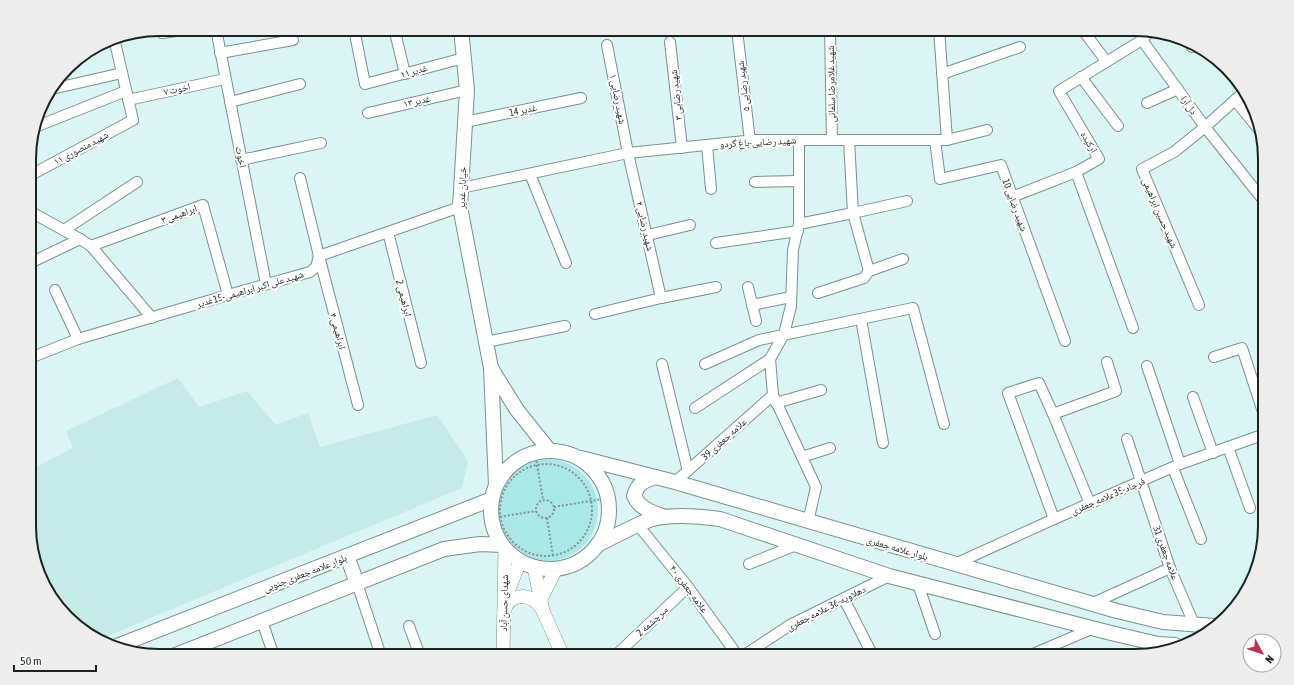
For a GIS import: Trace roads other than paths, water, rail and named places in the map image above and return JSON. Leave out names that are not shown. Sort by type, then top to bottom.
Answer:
[{"type":"main road","name":"خیابان غدیر","points":[[462,36],[467,90],[460,207],[491,368]]},
{"type":"main road","points":[[491,368],[518,410],[549,450],[536,459],[528,455],[509,467],[496,485]]},
{"type":"main road","points":[[491,368],[496,485],[492,499],[496,517],[494,531],[504,547],[520,561],[534,567],[554,562],[572,565],[586,557],[597,545],[608,523],[608,498],[599,475],[581,458]]},
{"type":"main road","name":"بلوار علامه جعفری","points":[[549,450],[565,452],[581,458],[675,482],[1117,611],[1163,622],[1208,625]]},
{"type":"main road","points":[[655,477],[641,482],[636,488],[634,496],[637,503],[646,510],[666,517]]},
{"type":"main road","name":"بلوار علامه جعفری جنوبی","points":[[124,643],[492,499]]},
{"type":"main road","points":[[597,545],[645,521],[666,517],[693,516],[720,519],[889,576],[1162,646]]},
{"type":"main road","points":[[209,649],[262,621],[444,548],[480,544],[504,547]]},
{"type":"main road","points":[[347,556],[357,583]]},
{"type":"street","name":"اخوت","points":[[217,36],[266,284]]},
{"type":"street","name":"غدیر ۱۱","points":[[355,36],[364,84],[464,58]]},
{"type":"street","points":[[396,36],[405,74]]},
{"type":"street","name":"شهید رضایی ۵","points":[[738,36],[750,141]]},
{"type":"street","name":"شهید غلامرضا سلمانی","points":[[830,36],[832,140]]},
{"type":"street","points":[[939,36],[947,140]]},
{"type":"street","points":[[1087,36],[1106,61]]},
{"type":"street","name":"ارکیده","points":[[1012,197],[1076,172],[1099,159],[1059,91],[1145,36]]},
{"type":"street","name":"دل آرا","points":[[1145,36],[1178,89],[1205,127],[1258,193]]},
{"type":"street","points":[[220,53],[293,40]]},
{"type":"street","name":"شهید رضایی ۳","points":[[670,42],[682,148]]},
{"type":"street","points":[[115,44],[127,96]]},
{"type":"street","name":"شهید رضایی ۱","points":[[607,45],[628,153]]},
{"type":"street","points":[[942,74],[1020,47]]},
{"type":"street","points":[[59,87],[122,72]]},
{"type":"street","points":[[1081,77],[1118,126]]},
{"type":"street","name":"اخوت ۷","points":[[41,125],[127,96],[225,79]]},
{"type":"street","points":[[230,102],[300,84]]},
{"type":"street","points":[[1146,103],[1178,89]]},
{"type":"street","name":"غدیر ۱۳","points":[[368,113],[467,90]]},
{"type":"street","points":[[1205,127],[1240,95]]},
{"type":"street","name":"شهید منصوری ۱۱","points":[[36,172],[133,120],[127,96]]},
{"type":"street","name":"غدیر 14","points":[[465,122],[581,98]]},
{"type":"street","points":[[1235,100],[1252,121]]},
{"type":"street","name":"شهید حسین ابراهیمی","points":[[1199,305],[1142,169],[1174,152],[1205,127]]},
{"type":"street","name":"شهید رضایی-باغ گردو","points":[[461,188],[628,153],[750,141],[947,140],[987,130]]},
{"type":"street","points":[[695,408],[770,359],[784,334],[791,306],[793,250],[799,227],[799,140]]},
{"type":"street","points":[[849,140],[853,213],[869,271]]},
{"type":"street","name":"شهید رضایی 10","points":[[935,140],[940,179],[1000,165],[1065,341]]},
{"type":"street","points":[[241,160],[321,143]]},
{"type":"street","points":[[707,145],[711,189]]},
{"type":"street","name":"شهید رضایی ۲","points":[[628,153],[648,235],[661,298]]},
{"type":"street","points":[[1076,172],[1133,328]]},
{"type":"street","points":[[530,174],[566,263]]},
{"type":"street","name":"ابراهیمی ۴","points":[[300,178],[358,405]]},
{"type":"street","points":[[755,182],[799,180]]},
{"type":"street","points":[[64,230],[137,182]]},
{"type":"street","points":[[716,243],[799,227],[907,201]]},
{"type":"street","name":"ابراهیمی ۳","points":[[91,246],[202,205],[228,294]]},
{"type":"street","points":[[319,256],[460,207]]},
{"type":"street","points":[[36,215],[91,246],[152,318]]},
{"type":"street","points":[[648,235],[690,225]]},
{"type":"street","name":"ابراهیمی 2","points":[[388,232],[420,363]]},
{"type":"street","points":[[36,260],[80,239]]},
{"type":"street","name":"شهید علی اکبر ابراهیمی-15غدیر","points":[[36,356],[78,339],[228,294],[310,272],[316,267],[319,256]]},
{"type":"street","points":[[818,293],[864,278],[869,271],[903,260]]},
{"type":"street","points":[[595,314],[661,298],[716,287]]},
{"type":"street","points":[[748,287],[756,321]]},
{"type":"street","points":[[55,290],[78,339]]},
{"type":"street","points":[[752,305],[791,297]]},
{"type":"street","points":[[705,364],[759,340],[913,308],[944,424]]},
{"type":"street","points":[[861,319],[882,443]]},
{"type":"street","points":[[486,342],[565,326]]},
{"type":"street","points":[[1214,356],[1242,348],[1258,397]]},
{"type":"street","points":[[770,359],[774,399],[816,487],[808,522]]},
{"type":"street","points":[[1053,414],[1116,391],[1107,362]]},
{"type":"street","points":[[662,364],[688,471]]},
{"type":"street","points":[[1147,366],[1201,539]]},
{"type":"street","points":[[1054,519],[1008,393],[1039,383],[1090,504]]},
{"type":"street","points":[[774,399],[821,390]]},
{"type":"street","points":[[1192,397],[1213,453]]},
{"type":"street","name":"علامه جعفری 39","points":[[675,482],[774,399]]},
{"type":"street","name":"فرجاد-35علامه جعفری","points":[[955,564],[1177,466],[1258,436]]},
{"type":"street","name":"علامه جعفری 31","points":[[1127,439],[1170,568],[1194,624]]},
{"type":"street","points":[[1228,447],[1250,508]]},
{"type":"street","points":[[802,457],[830,448]]},
{"type":"street","name":"علامه جعفری ۴۰","points":[[638,525],[688,586],[733,649]]},
{"type":"street","points":[[749,564],[796,545]]},
{"type":"street","name":"شهدای حسن آباد","points":[[503,649],[504,547]]},
{"type":"street","points":[[504,601],[520,561]]},
{"type":"street","points":[[542,605],[554,562]]},
{"type":"street","points":[[534,567],[542,605],[560,649]]},
{"type":"street","points":[[1091,604],[1170,568]]},
{"type":"street","name":"دهلاویه-36 علامه جعفری","points":[[754,649],[790,625],[889,576]]},
{"type":"street","points":[[357,583],[379,649]]},
{"type":"street","points":[[918,584],[935,634]]},
{"type":"street","name":"سرچشمه 2","points":[[622,649],[688,586]]},
{"type":"street","points":[[503,617],[504,610],[508,604],[521,596],[528,596],[535,599],[542,605]]},
{"type":"street","points":[[844,599],[870,649]]},
{"type":"street","points":[[262,621],[272,649]]},
{"type":"street","points":[[409,626],[417,649]]},
{"type":"street","points":[[1044,649],[1094,628]]}]
